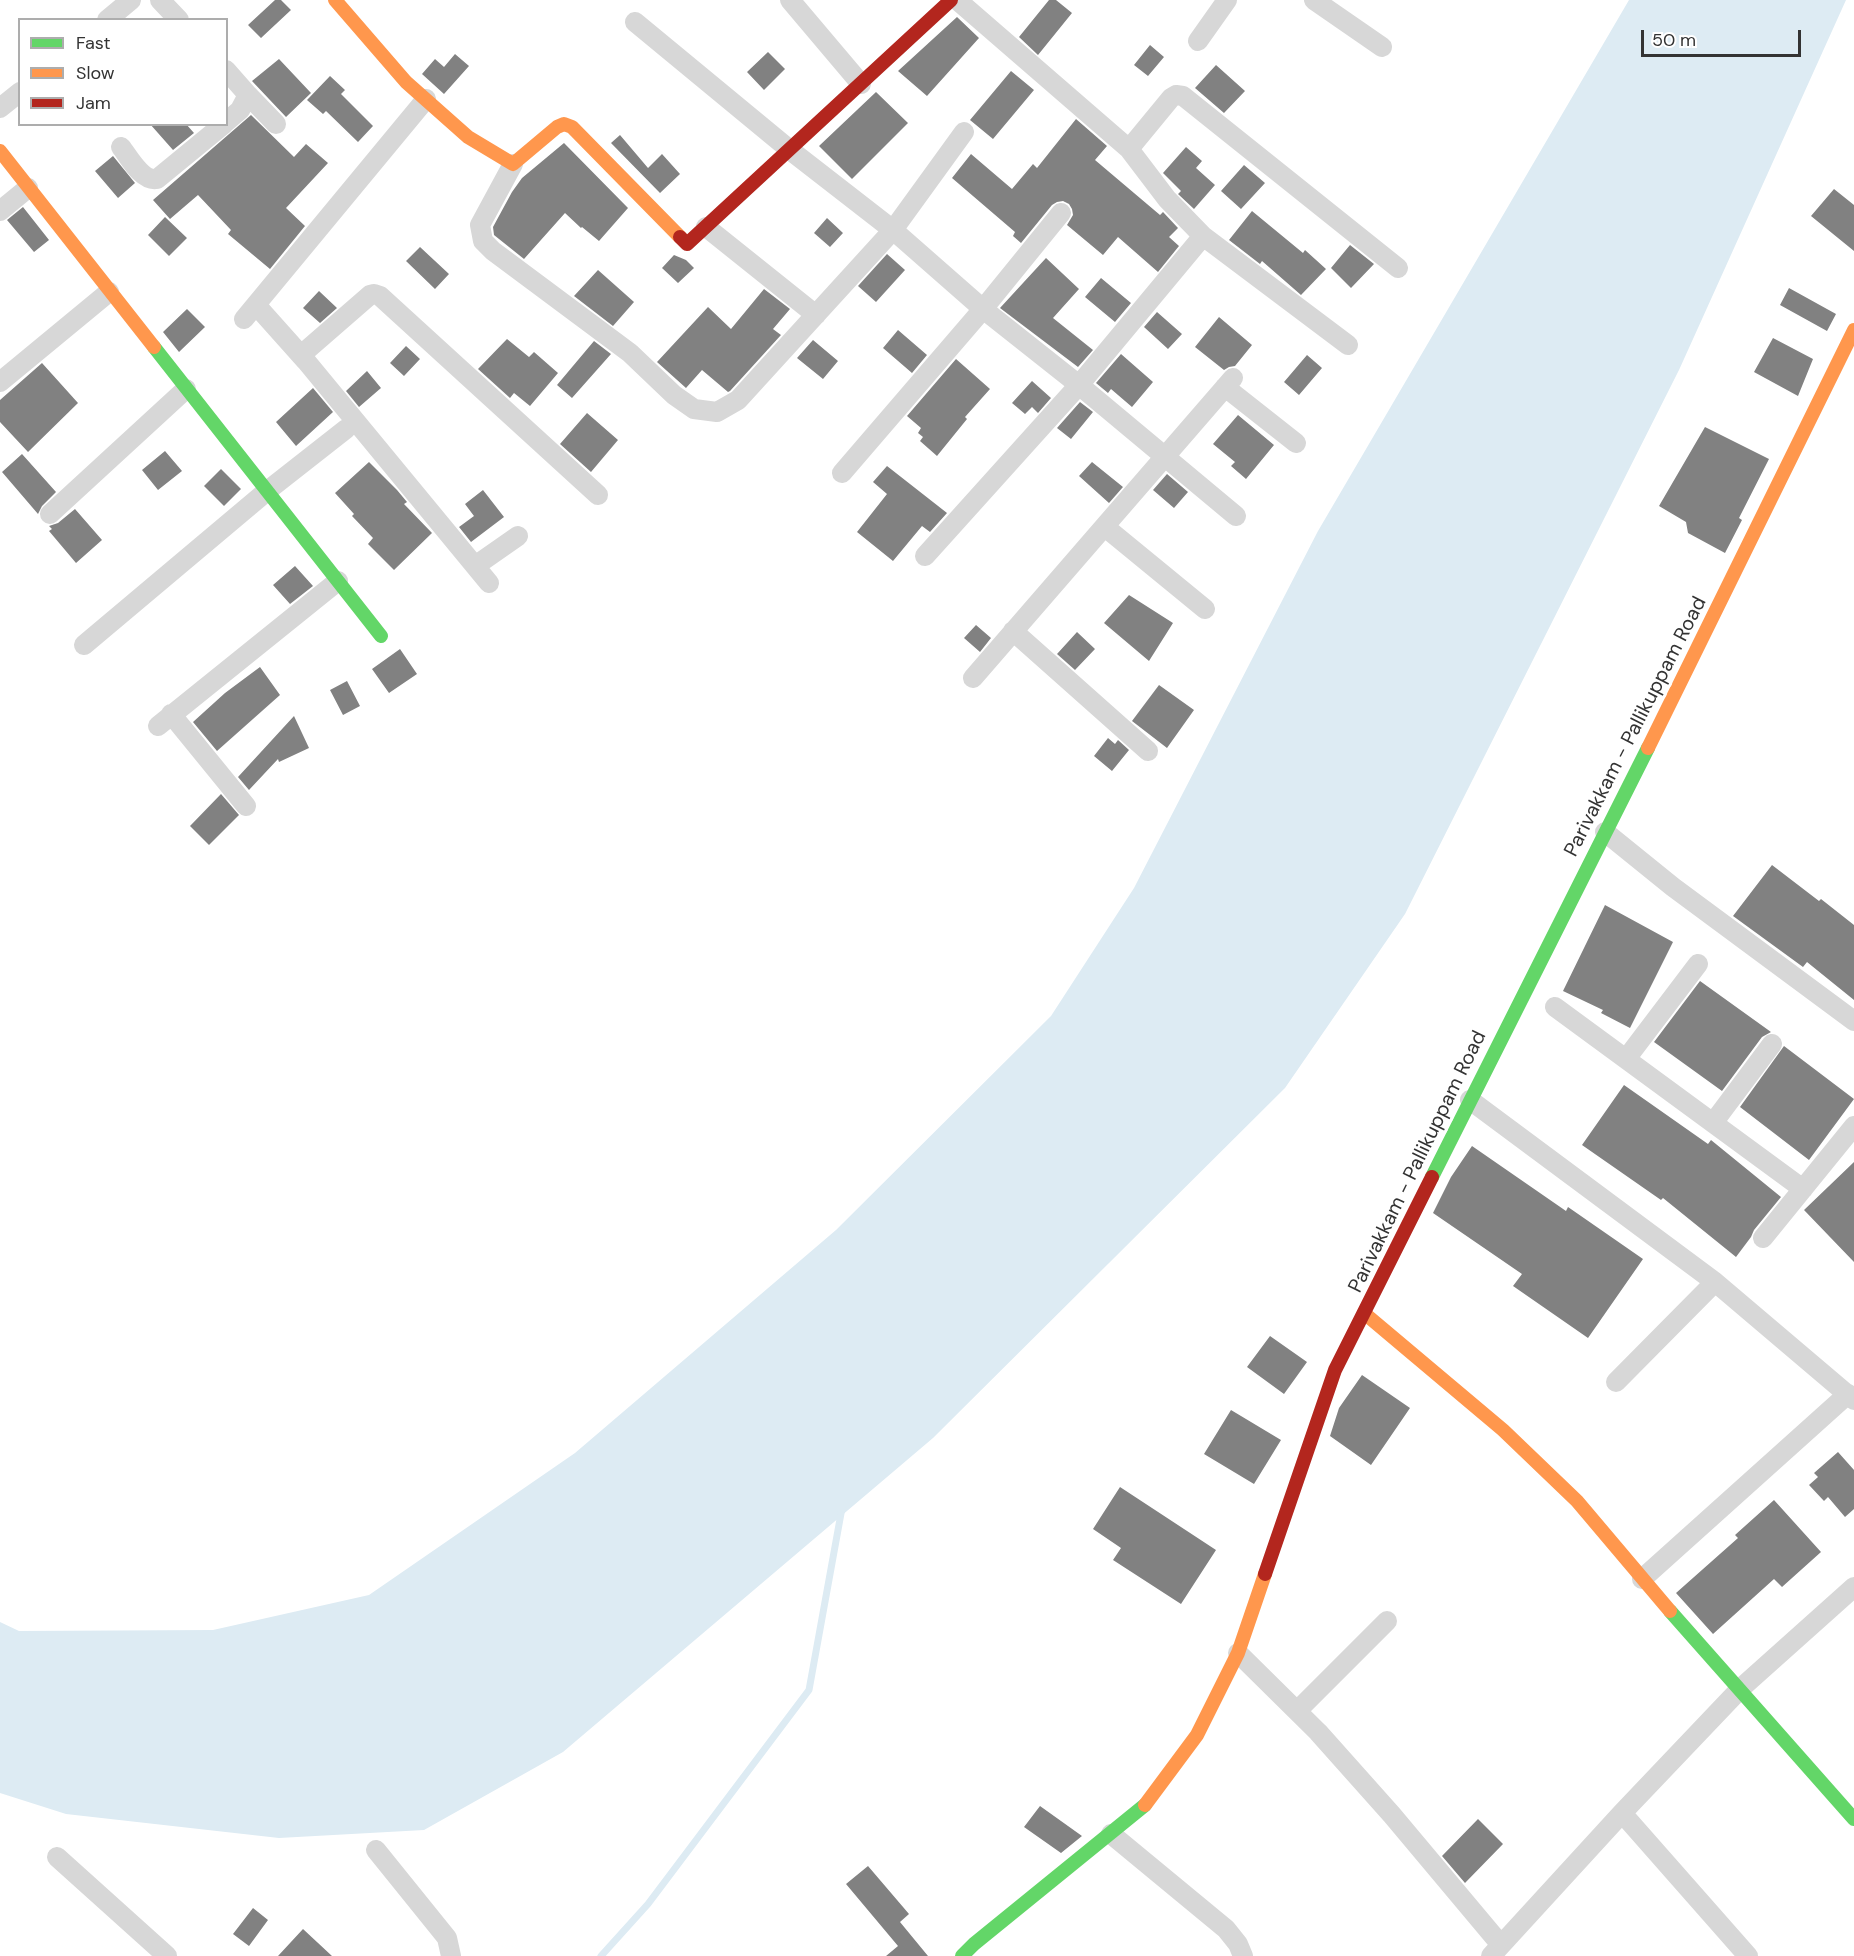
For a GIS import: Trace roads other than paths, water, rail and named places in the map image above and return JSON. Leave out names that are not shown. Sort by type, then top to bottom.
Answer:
[{"type":"street","points":[[109,18],[131,0]]},
{"type":"street","points":[[160,0],[177,18]]},
{"type":"street","points":[[335,0],[406,81],[468,137],[513,164]]},
{"type":"street","points":[[790,0],[861,84]]},
{"type":"street","points":[[951,0],[687,244],[572,127],[564,124],[557,127],[513,164],[480,225],[483,241],[493,251],[630,353],[674,395],[694,409],[717,412],[738,400],[893,230],[964,132]]},
{"type":"street","points":[[957,0],[1129,149],[1167,199],[1203,236],[1348,345]]},
{"type":"street","points":[[1198,41],[1227,0]]},
{"type":"street","points":[[1314,0],[1382,47]]},
{"type":"street","points":[[635,22],[790,150],[893,230],[983,309],[1079,385],[1236,516]]},
{"type":"street","points":[[228,72],[276,124]]},
{"type":"street","points":[[0,108],[18,94]]},
{"type":"street","points":[[228,120],[240,110],[248,95]]},
{"type":"street","points":[[1129,149],[1171,98],[1176,95],[1183,96],[1398,268]]},
{"type":"street","points":[[426,99],[250,312],[301,355],[489,583]]},
{"type":"street","points":[[121,147],[145,177],[151,180],[157,179],[221,126]]},
{"type":"street","points":[[0,151],[381,636]]},
{"type":"street","points":[[0,211],[28,188]]},
{"type":"street","points":[[842,473],[983,309],[1061,213]]},
{"type":"street","points":[[706,227],[816,315]]},
{"type":"street","points":[[925,556],[1079,385],[1203,236]]},
{"type":"street","points":[[0,382],[110,292]]},
{"type":"street","points":[[301,355],[370,295],[380,296],[598,495]]},
{"type":"street","name":"Parivakkam - Pallikuppam Road","points":[[962,1956],[1148,1802],[1197,1736],[1238,1653],[1335,1370],[1726,593],[1854,330]]},
{"type":"street","points":[[973,678],[1229,383],[1296,444]]},
{"type":"street","points":[[50,514],[186,389]]},
{"type":"street","points":[[84,645],[267,491],[346,429]]},
{"type":"street","points":[[1105,527],[1205,609]]},
{"type":"street","points":[[475,566],[518,536]]},
{"type":"street","points":[[246,806],[165,720],[338,581]]},
{"type":"street","points":[[1013,631],[1148,752]]},
{"type":"street","points":[[1605,832],[1673,887],[1854,1021]]},
{"type":"street","points":[[1626,1059],[1698,964]]},
{"type":"street","points":[[1555,1006],[1803,1189]]},
{"type":"street","points":[[1713,1123],[1772,1044]]},
{"type":"street","points":[[1470,1100],[1715,1282],[1851,1397],[1642,1579]]},
{"type":"street","points":[[1763,1238],[1854,1126]]},
{"type":"street","points":[[1616,1382],[1715,1282]]},
{"type":"street","points":[[1364,1313],[1512,1438],[1577,1501],[1642,1579],[1854,1819]]},
{"type":"street","points":[[1238,1653],[1296,1711],[1392,1815],[1496,1951],[1622,1813],[1740,1689],[1854,1587]]},
{"type":"street","points":[[1296,1711],[1387,1621]]},
{"type":"street","points":[[1622,1813],[1748,1956]]},
{"type":"street","points":[[1111,1834],[1226,1929],[1238,1944],[1243,1956]]},
{"type":"street","points":[[376,1850],[447,1938],[451,1956]]},
{"type":"street","points":[[57,1857],[167,1956]]},
{"type":"waterway","points":[[601,1956],[648,1904],[809,1690],[842,1508]]}]
